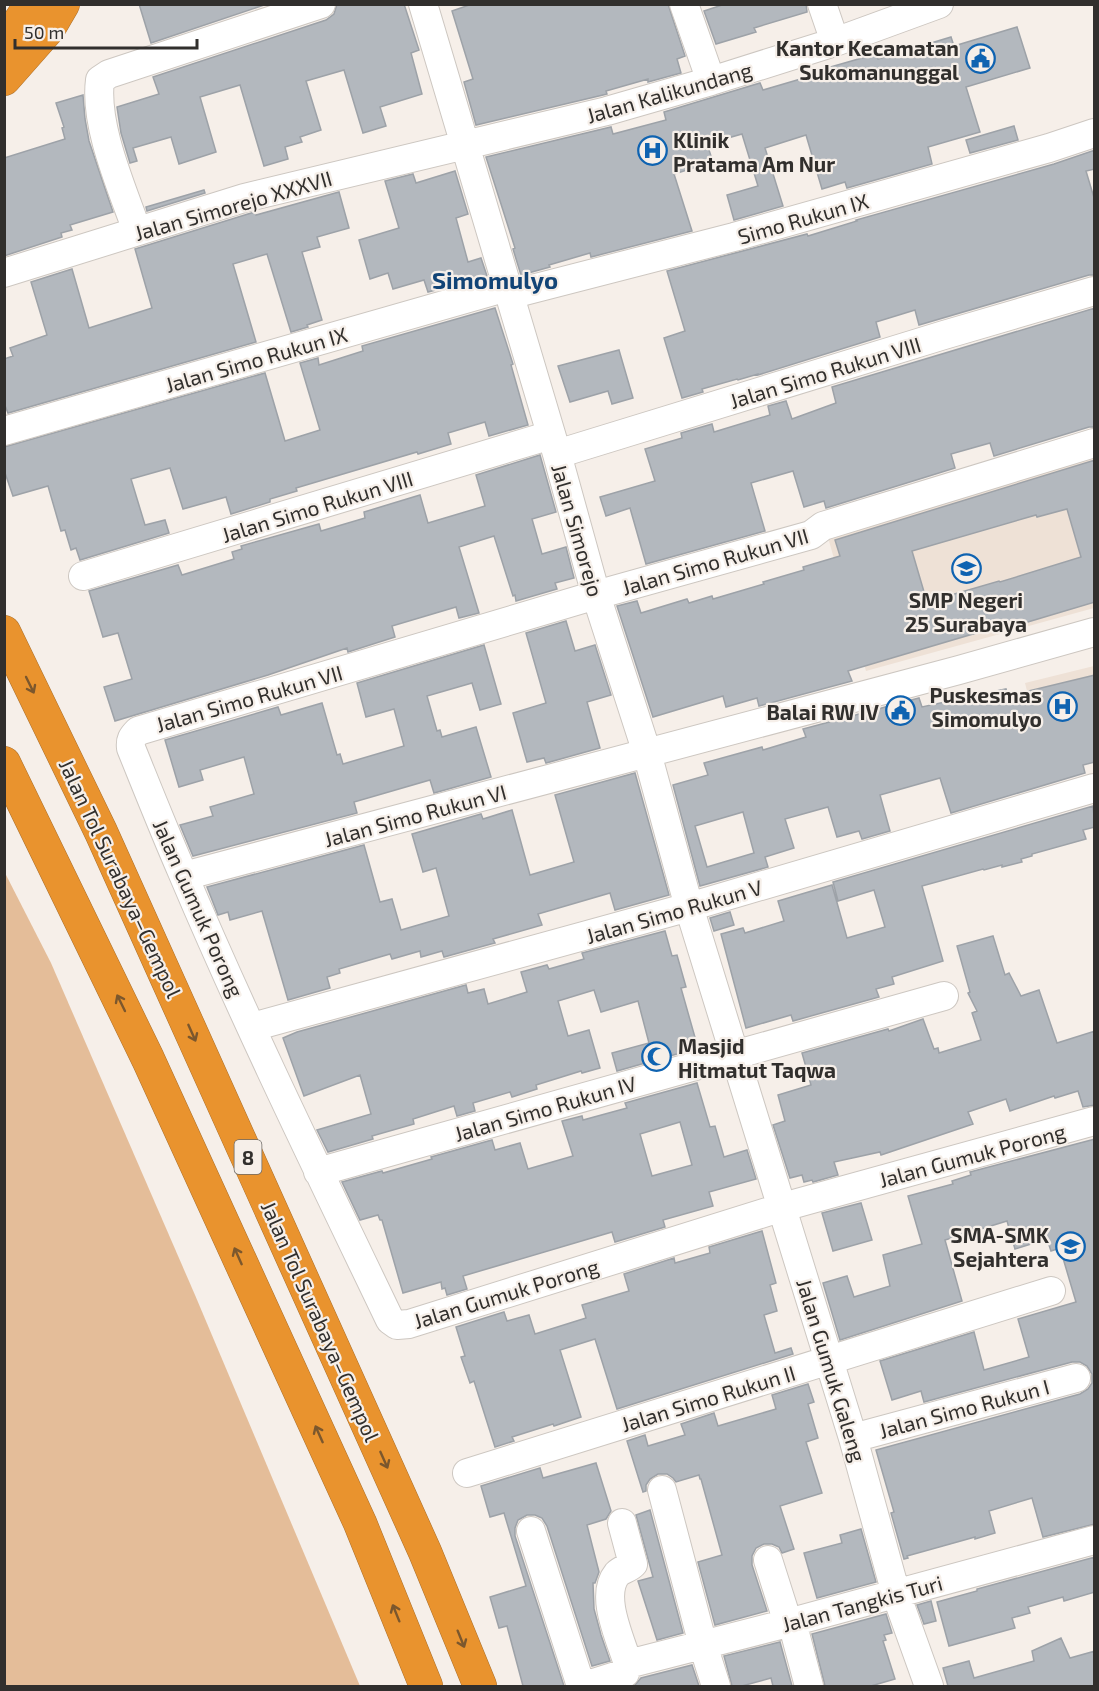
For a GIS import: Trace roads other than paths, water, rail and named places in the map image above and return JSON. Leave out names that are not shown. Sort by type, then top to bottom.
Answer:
[{"type":"highway","points":[[4,38],[20,21],[31,4]]},
{"type":"highway","points":[[4,79],[49,28],[63,4]]},
{"type":"highway","name":"Jalan Tol Surabaya–Gempol","points":[[4,632],[111,854],[425,1552],[480,1686]]},
{"type":"highway","name":"8","points":[[4,763],[148,1059],[360,1523],[426,1686]]},
{"type":"street","points":[[137,231],[110,154],[101,114],[100,80],[109,74],[321,4]]},
{"type":"street","name":"Jalan Simorejo","points":[[423,4],[554,445],[596,595],[647,753],[689,907],[734,1054]]},
{"type":"street","points":[[684,4],[711,81]]},
{"type":"street","points":[[822,4],[835,42]]},
{"type":"street","name":"Jalan Kalikundang","points":[[464,145],[607,111],[711,81],[835,42],[939,4]]},
{"type":"street","name":"Simo Rukun IX","points":[[508,291],[734,237],[1095,133]]},
{"type":"street","name":"Jalan Simorejo XXXVII","points":[[4,273],[244,198],[464,145]]},
{"type":"street","name":"Jalan Simo Rukun IX","points":[[4,431],[508,291]]},
{"type":"street","name":"Jalan Simo Rukun VIII","points":[[83,576],[1095,291]]},
{"type":"street","name":"Jalan Simo Rukun VII","points":[[130,741],[138,731],[596,595],[811,535],[823,526],[1095,443]]},
{"type":"street","name":"Jalan Simo Rukun VI","points":[[184,876],[1095,632]]},
{"type":"street","name":"Jalan Gumuk Porong","points":[[130,741],[184,876],[318,1172],[390,1320],[397,1324],[409,1324],[783,1206],[1095,1121]]},
{"type":"street","name":"Jalan Simo Rukun V","points":[[252,1027],[689,907],[1095,788]]},
{"type":"street","name":"Jalan Simo Rukun IV","points":[[318,1172],[944,996]]},
{"type":"street","name":"Jalan Gumuk Galeng","points":[[734,1054],[853,1437],[896,1594],[929,1686]]},
{"type":"street","name":"Jalan Simo Rukun II","points":[[467,1473],[1051,1291]]},
{"type":"street","name":"Jalan Simo Rukun I","points":[[853,1437],[1076,1378]]},
{"type":"street","points":[[662,1490],[716,1686]]},
{"type":"street","points":[[531,1531],[582,1686],[627,1671],[628,1664],[610,1604],[613,1581],[618,1573],[633,1564],[622,1524]]},
{"type":"street","name":"Jalan Tangkis Turi","points":[[628,1664],[790,1623],[1095,1540]]},
{"type":"street","points":[[768,1560],[790,1623],[808,1686]]},
{"type":"place","name":"Kantor Kecamatan Sukomanunggal","points":[[980,59]]},
{"type":"place","name":"Klinik Pratama Am Nur","points":[[652,151]]},
{"type":"place","name":"SMP Negeri 25 Surabaya","points":[[966,568]]},
{"type":"place","name":"Puskesmas Simomulyo","points":[[1063,706]]},
{"type":"place","name":"Balai RW IV","points":[[900,711]]},
{"type":"place","name":"Masjid Hitmatut Taqwa","points":[[657,1057]]},
{"type":"place","name":"SMA-SMK Sejahtera","points":[[1070,1246]]},
{"type":"district","name":"Simomulyo","points":[[495,279]]}]
